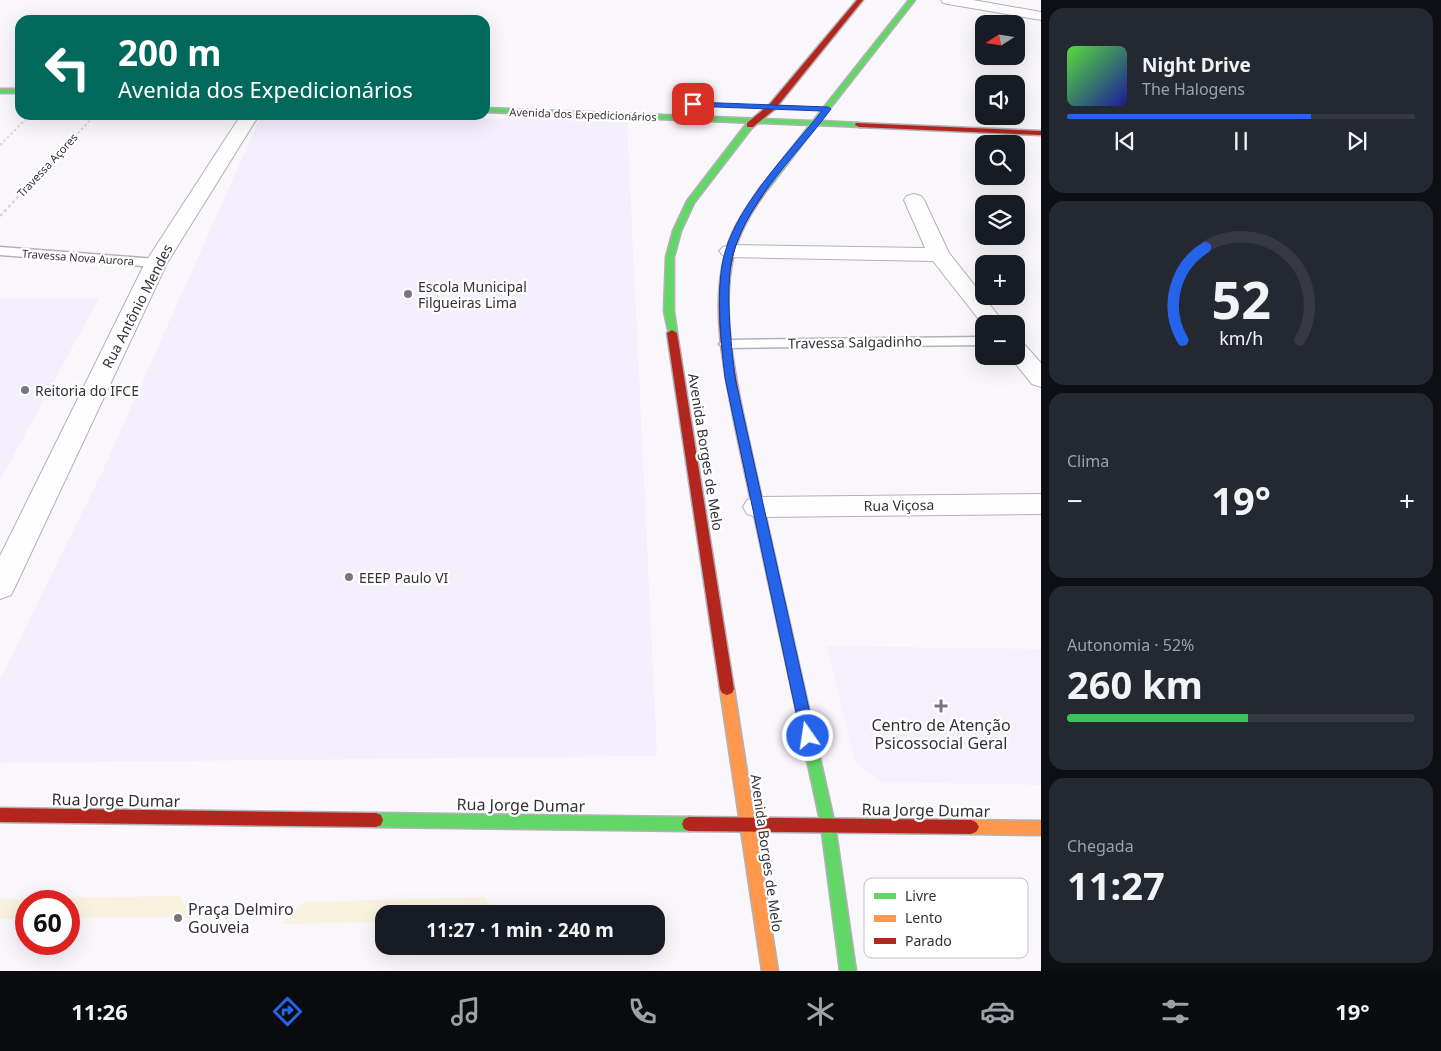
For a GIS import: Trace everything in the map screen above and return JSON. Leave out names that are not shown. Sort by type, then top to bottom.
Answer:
[{"type":"main road","name":"Avenida Borges de Melo","points":[[770,971],[669,311],[670,257],[681,222],[690,203],[753,121],[772,107],[860,0]]},
{"type":"main road","points":[[848,971],[828,825],[730,378],[726,344],[726,274],[730,251],[752,204],[816,124],[832,110],[876,42],[912,0]]},
{"type":"main road","points":[[0,91],[15,92]]},
{"type":"main road","points":[[755,106],[790,108]]},
{"type":"main road","points":[[809,108],[832,110]]},
{"type":"main road","name":"Avenida dos Expedicionários","points":[[490,110],[1041,133]]},
{"type":"main road","name":"Rua Jorge Dumar","points":[[0,815],[1041,828]]},
{"type":"street","points":[[948,0],[1041,16]]},
{"type":"street","name":"Rua Antônio Mendes","points":[[0,587],[156,263],[247,120]]},
{"type":"street","points":[[914,200],[939,255],[987,315]]},
{"type":"street","points":[[730,251],[939,255]]},
{"type":"street","points":[[1025,360],[1041,379]]},
{"type":"street","name":"Rua Viçosa","points":[[757,507],[1041,504]]},
{"type":"lane","name":"Travessa Nova Aurora","points":[[0,251],[156,263]]},
{"type":"lane","name":"Travessa Salgadinho","points":[[726,344],[975,341]]},
{"type":"path","points":[[0,145],[25,120]]},
{"type":"path","name":"Travessa Açores","points":[[0,216],[90,120]]},
{"type":"shaded area","points":[[490,119],[627,121],[657,756],[0,763],[0,679],[104,468],[259,120]]},
{"type":"shaded area","name":"Reitoria do IFCE","points":[[0,298],[99,298],[0,481]]},
{"type":"shaded area","name":"Centro de Atenção Psicossocial Geral","points":[[827,646],[1041,649],[1041,785],[882,782],[855,762]]},
{"type":"sand","points":[[180,896],[190,917],[80,918],[80,898]]},
{"type":"sand","points":[[484,897],[491,905],[375,905],[375,922],[281,924],[304,902]]},
{"type":"sand","points":[[0,899],[15,899],[15,918],[0,919]]},
{"type":"traffic: fast","points":[[765,187],[912,0]]},
{"type":"traffic: fast","points":[[0,91],[15,91]]},
{"type":"traffic: fast","points":[[490,110],[859,125]]},
{"type":"traffic: fast","points":[[672,333],[669,311],[670,257],[677,231],[690,203],[750,125]]},
{"type":"traffic: fast","points":[[774,580],[828,825],[848,971]]},
{"type":"traffic: fast","points":[[376,820],[689,824]]},
{"type":"traffic: slow","points":[[727,689],[770,971]]},
{"type":"traffic: slow","points":[[971,827],[1041,828]]},
{"type":"traffic: jam","points":[[750,125],[772,107],[860,0]]},
{"type":"traffic: jam","points":[[859,125],[1041,133]]},
{"type":"traffic: jam","points":[[765,187],[736,234],[730,251],[725,280],[725,314],[730,378],[774,580]]},
{"type":"traffic: jam","points":[[672,333],[727,689]]},
{"type":"traffic: jam","points":[[0,815],[376,820]]},
{"type":"traffic: jam","points":[[689,824],[971,827]]},
{"type":"place","name":"Escola Municipal Filgueiras Lima","points":[[408,294]]},
{"type":"place","name":"Reitoria do IFCE","points":[[25,390]]},
{"type":"place","name":"EEEP Paulo VI","points":[[349,577]]},
{"type":"place","name":"Centro de Atenção Psicossocial Geral","points":[[941,706]]},
{"type":"place","name":"Praça Delmiro Gouveia","points":[[178,918]]},
{"type":"route","points":[[693,104],[828,109],[752,204],[730,251],[726,274],[726,344],[730,378],[808,736]]}]
